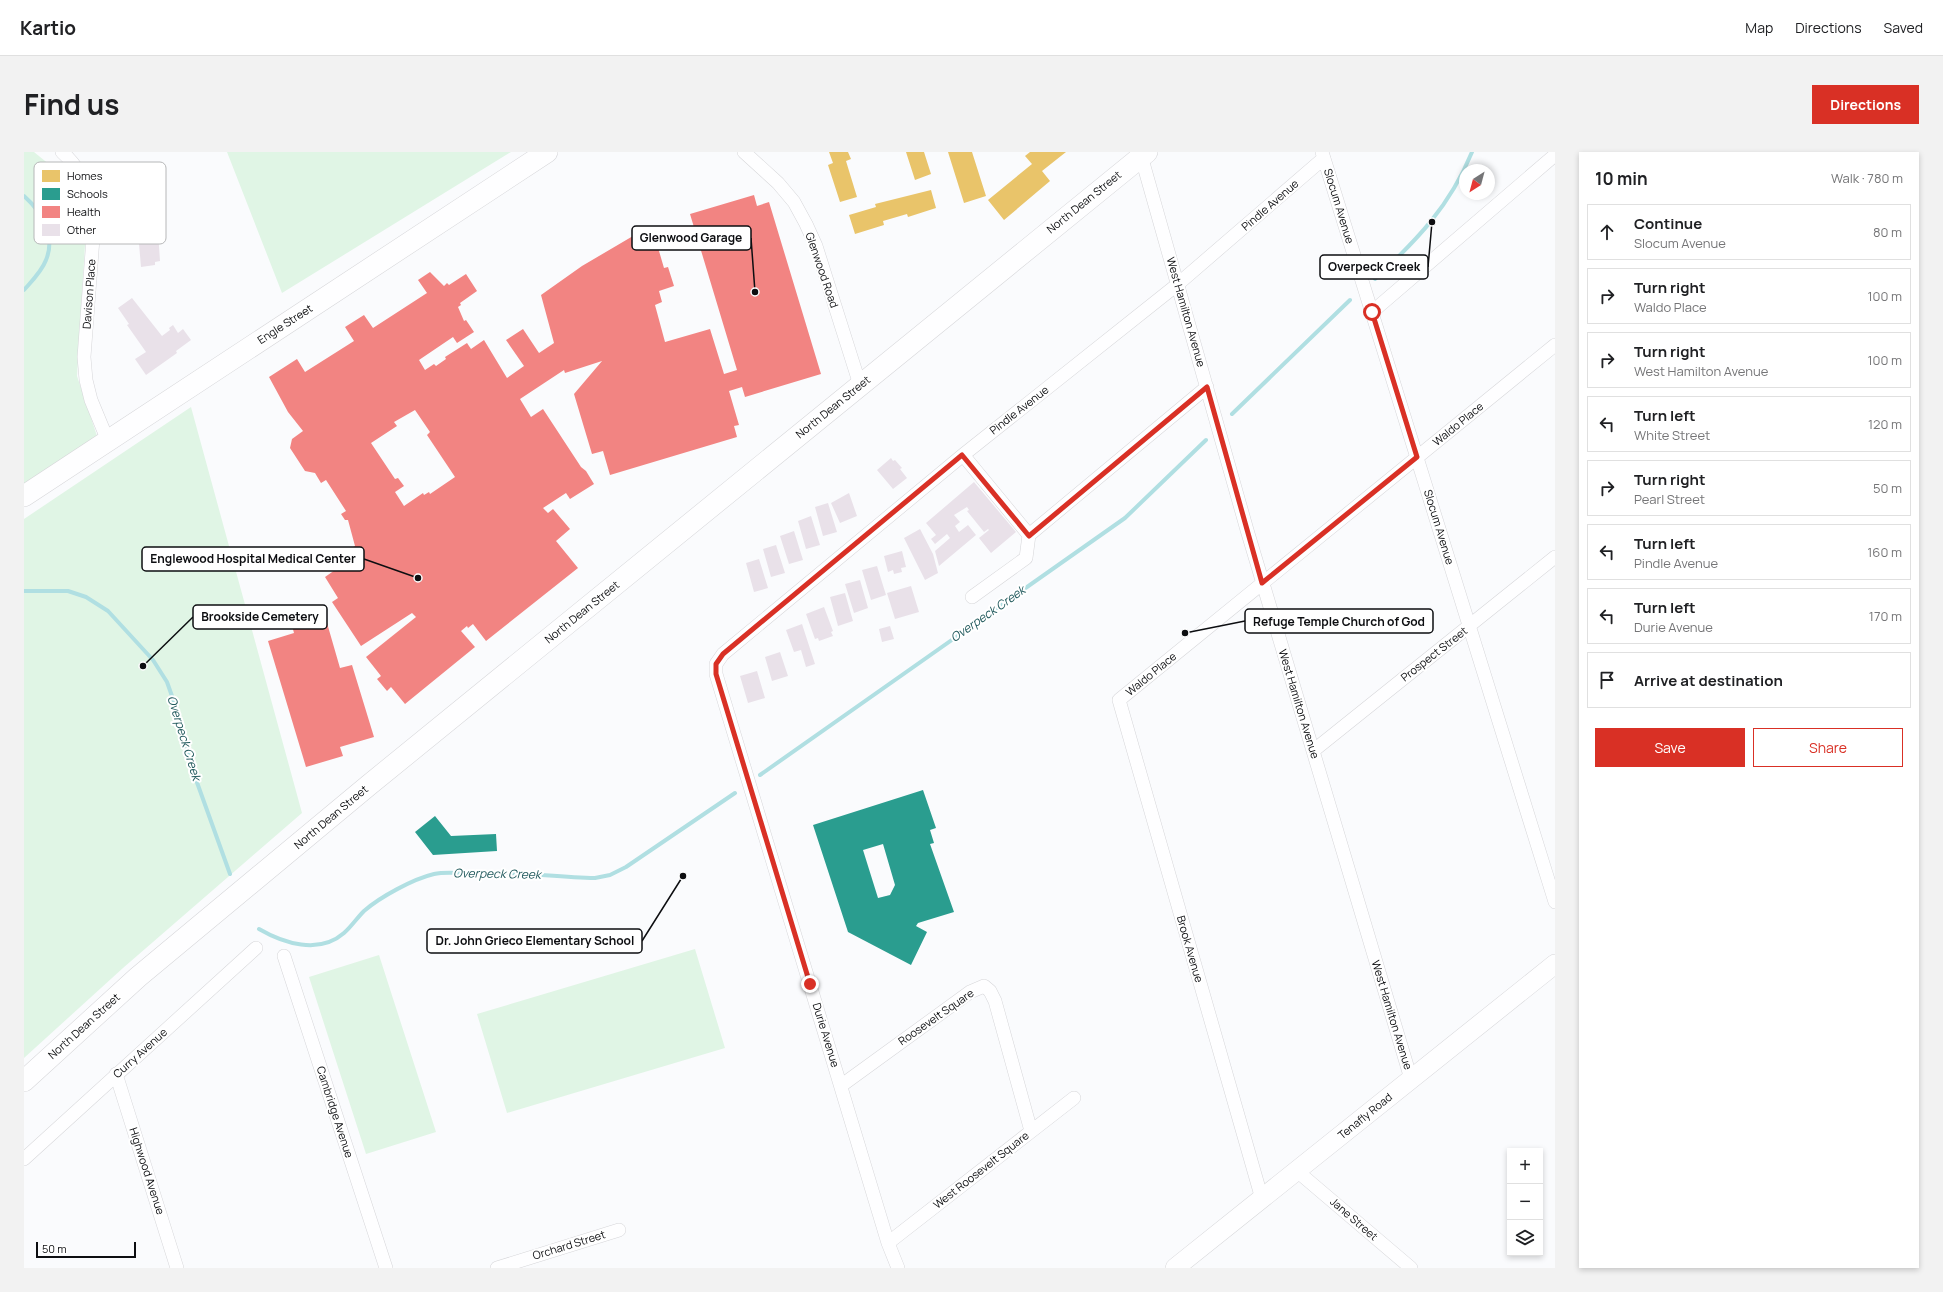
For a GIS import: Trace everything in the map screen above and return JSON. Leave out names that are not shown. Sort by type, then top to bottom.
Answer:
[{"type":"main road","name":"Engle Street","points":[[24,496],[547,152]]},
{"type":"main road","name":"North Dean Street","points":[[24,1081],[138,977],[369,785],[1143,154]]},
{"type":"street","name":"Davison Place","points":[[62,152],[70,162]]},
{"type":"street","name":"Glenwood Road","points":[[744,152],[778,183],[794,202],[806,224],[817,250],[860,385]]},
{"type":"street","name":"West Hamilton Avenue","points":[[1143,154],[1150,190],[1262,583],[1411,1079]]},
{"type":"street","name":"Slocum Avenue","points":[[1323,155],[1555,902]]},
{"type":"street","name":"Pindle Avenue","points":[[716,664],[723,654],[962,455],[1178,284],[1323,155]]},
{"type":"street","points":[[1372,312],[1555,155]]},
{"type":"street","name":"Davison Place","points":[[93,244],[84,358],[86,380],[91,400],[108,441]]},
{"type":"street","name":"Waldo Place","points":[[1119,700],[1555,345]]},
{"type":"street","points":[[972,597],[1026,558],[1029,536],[1207,387]]},
{"type":"street","points":[[962,455],[1029,536]]},
{"type":"street","name":"Prospect Street","points":[[1313,751],[1555,557]]},
{"type":"street","name":"Durie Avenue","points":[[716,664],[716,674],[842,1085],[888,1243],[898,1268]]},
{"type":"street","name":"Brook Avenue","points":[[1119,700],[1262,1199]]},
{"type":"street","name":"Curry Avenue","points":[[24,1159],[256,948]]},
{"type":"street","name":"Cambridge Avenue","points":[[284,956],[386,1268]]},
{"type":"street","name":"Tenafly Road","points":[[1175,1268],[1555,964]]},
{"type":"street","name":"Roosevelt Square","points":[[842,1085],[970,992],[984,986],[990,991],[995,1001],[1031,1131]]},
{"type":"street","name":"Highwood Avenue","points":[[116,1074],[178,1268]]},
{"type":"street","name":"West Roosevelt Square","points":[[888,1243],[1074,1098]]},
{"type":"street","name":"Jane Street","points":[[1297,1171],[1411,1268]]},
{"type":"street","name":"Orchard Street","points":[[497,1268],[619,1230]]},
{"type":"green space","points":[[24,152],[34,152],[46,162],[34,162],[34,244],[85,244],[77,376],[97,436],[24,484]]},
{"type":"green space","points":[[227,152],[511,152],[282,293]]},
{"type":"green space","points":[[191,407],[302,813],[123,968],[24,1058],[24,519]]},
{"type":"green space","points":[[695,949],[725,1048],[507,1113],[477,1014]]},
{"type":"green space","points":[[379,955],[436,1132],[366,1154],[309,977]]},
{"type":"building: Homes","points":[[829,152],[848,152],[851,159],[846,161],[857,197],[840,202],[828,165],[833,163]]},
{"type":"building: Homes","points":[[906,152],[924,152],[931,174],[915,180]]},
{"type":"building: Homes","points":[[948,152],[972,152],[986,196],[964,203]]},
{"type":"building: Homes","points":[[1030,152],[1066,152],[1042,171],[1050,181],[1004,220],[988,200],[1032,164],[1025,156]]},
{"type":"building: Homes","points":[[931,190],[936,208],[908,217],[907,214],[883,221],[884,225],[855,234],[849,215],[876,207],[875,204]]},
{"type":"building: Schools","points":[[923,790],[936,828],[930,830],[934,843],[930,844],[954,912],[918,923],[916,926],[927,932],[911,965],[848,932],[813,825]],"holes":[[[883,844],[895,885],[890,895],[878,898],[863,850]]]},
{"type":"building: Schools","points":[[435,816],[451,836],[496,834],[497,851],[433,855],[415,832]]},
{"type":"building: Health","points":[[754,195],[757,206],[769,202],[821,374],[745,397],[742,387],[729,391],[739,425],[734,426],[737,437],[610,475],[603,451],[592,454],[574,394],[602,361],[565,373],[564,370],[520,399],[531,417],[543,409],[594,484],[570,499],[566,493],[543,508],[548,513],[553,509],[570,529],[556,541],[578,568],[486,641],[473,624],[468,628],[467,626],[461,631],[475,647],[405,704],[391,687],[387,691],[377,679],[381,676],[366,657],[416,617],[412,613],[361,646],[332,602],[338,598],[325,577],[345,563],[339,555],[355,546],[348,520],[345,520],[341,514],[346,511],[326,480],[321,483],[315,473],[305,471],[290,448],[292,439],[303,431],[288,412],[269,377],[297,359],[305,372],[354,341],[345,327],[364,315],[373,328],[427,293],[418,280],[430,272],[444,286],[447,283],[449,285],[466,274],[477,291],[460,303],[461,305],[458,307],[464,321],[466,320],[474,332],[457,343],[453,337],[419,360],[425,370],[434,364],[436,366],[446,359],[445,357],[467,343],[471,349],[484,340],[507,378],[524,366],[506,340],[523,329],[539,353],[554,343],[541,295],[582,266],[633,236],[634,238],[654,234],[664,268],[668,267],[674,286],[659,291],[662,302],[655,305],[665,342],[710,329],[724,374],[737,370],[690,214]],"holes":[[[415,410],[430,432],[427,435],[455,477],[430,494],[429,492],[424,495],[423,493],[404,506],[395,492],[404,486],[398,478],[395,479],[371,443],[397,426],[394,422]]]},
{"type":"building: Health","points":[[302,619],[304,624],[313,622],[314,627],[327,623],[340,668],[352,665],[374,737],[340,747],[343,756],[306,767],[268,641],[294,633],[291,622]]},
{"type":"building: Other","points":[[139,244],[159,244],[160,261],[155,262],[155,265],[141,267]]},
{"type":"building: Other","points":[[132,298],[162,336],[170,330],[169,328],[173,325],[178,333],[183,329],[191,340],[176,351],[177,353],[146,375],[135,359],[146,352],[127,325],[129,324],[118,308]]},
{"type":"building: Other","points":[[891,458],[893,461],[895,460],[902,468],[900,469],[907,478],[893,489],[877,470]]},
{"type":"building: Other","points":[[974,482],[1016,532],[991,553],[979,538],[989,530],[988,529],[984,532],[967,511],[969,510],[967,507],[954,515],[960,522],[955,526],[959,532],[968,525],[976,535],[939,566],[935,551],[950,538],[947,534],[935,544],[931,539],[936,535],[926,523]]},
{"type":"building: Other","points":[[849,493],[857,516],[840,523],[831,503]]},
{"type":"building: Other","points":[[828,503],[837,532],[823,536],[815,507]]},
{"type":"building: Other","points":[[811,516],[820,545],[806,549],[798,521]]},
{"type":"building: Other","points":[[920,529],[933,554],[938,573],[925,580],[904,538]]},
{"type":"building: Other","points":[[794,531],[803,560],[789,564],[780,536]]},
{"type":"building: Other","points":[[776,545],[785,573],[771,577],[763,549]]},
{"type":"building: Other","points":[[902,551],[906,567],[901,568],[902,572],[894,574],[893,570],[888,572],[884,556]]},
{"type":"building: Other","points":[[759,559],[768,588],[754,592],[746,563]]},
{"type":"building: Other","points":[[877,566],[886,595],[871,600],[862,570]]},
{"type":"building: Other","points":[[860,580],[868,608],[854,613],[845,584]]},
{"type":"building: Other","points":[[911,586],[919,612],[895,619],[887,593]]},
{"type":"building: Other","points":[[845,593],[853,621],[838,626],[830,597]]},
{"type":"building: Other","points":[[824,607],[833,631],[831,632],[833,636],[819,641],[818,638],[815,639],[806,614]]},
{"type":"building: Other","points":[[802,624],[815,664],[806,667],[801,650],[794,652],[786,630]]},
{"type":"building: Other","points":[[890,626],[894,639],[882,642],[879,629]]},
{"type":"building: Other","points":[[780,652],[788,676],[772,681],[765,657]]},
{"type":"building: Other","points":[[757,671],[765,698],[748,703],[740,676]]},
{"type":"waterway","name":"Overpeck Creek","points":[[1375,279],[1405,250],[1443,206],[1472,152]]},
{"type":"waterway","points":[[24,196],[34,206]]},
{"type":"waterway","points":[[24,290],[42,268],[49,251],[49,244]]},
{"type":"waterway","name":"Overpeck Creek","points":[[1232,414],[1350,300]]},
{"type":"waterway","name":"Overpeck Creek","points":[[760,775],[1125,518],[1206,440]]},
{"type":"waterway","name":"Overpeck Creek","points":[[24,591],[68,591],[86,597],[108,611],[153,660],[167,682],[178,713],[190,763],[230,874]]},
{"type":"waterway","name":"Overpeck Creek","points":[[259,929],[279,939],[290,942],[312,945],[324,944],[334,940],[344,933],[364,911],[388,894],[416,880],[437,873],[496,872],[595,878],[610,875],[626,867],[735,793]]},
{"type":"place","name":"Overpeck Creek","points":[[1432,222]]},
{"type":"place","name":"Glenwood Garage","points":[[755,292]]},
{"type":"place","name":"Englewood Hospital Medical Center","points":[[418,578]]},
{"type":"place","name":"Refuge Temple Church of God","points":[[1185,633]]},
{"type":"place","name":"Brookside Cemetery","points":[[143,666]]},
{"type":"place","name":"Dr. John Grieco Elementary School","points":[[683,876]]},
{"type":"route","points":[[810,984],[716,674],[716,664],[723,654],[962,455],[1029,536],[1207,387],[1262,583],[1417,457],[1372,312]]}]
